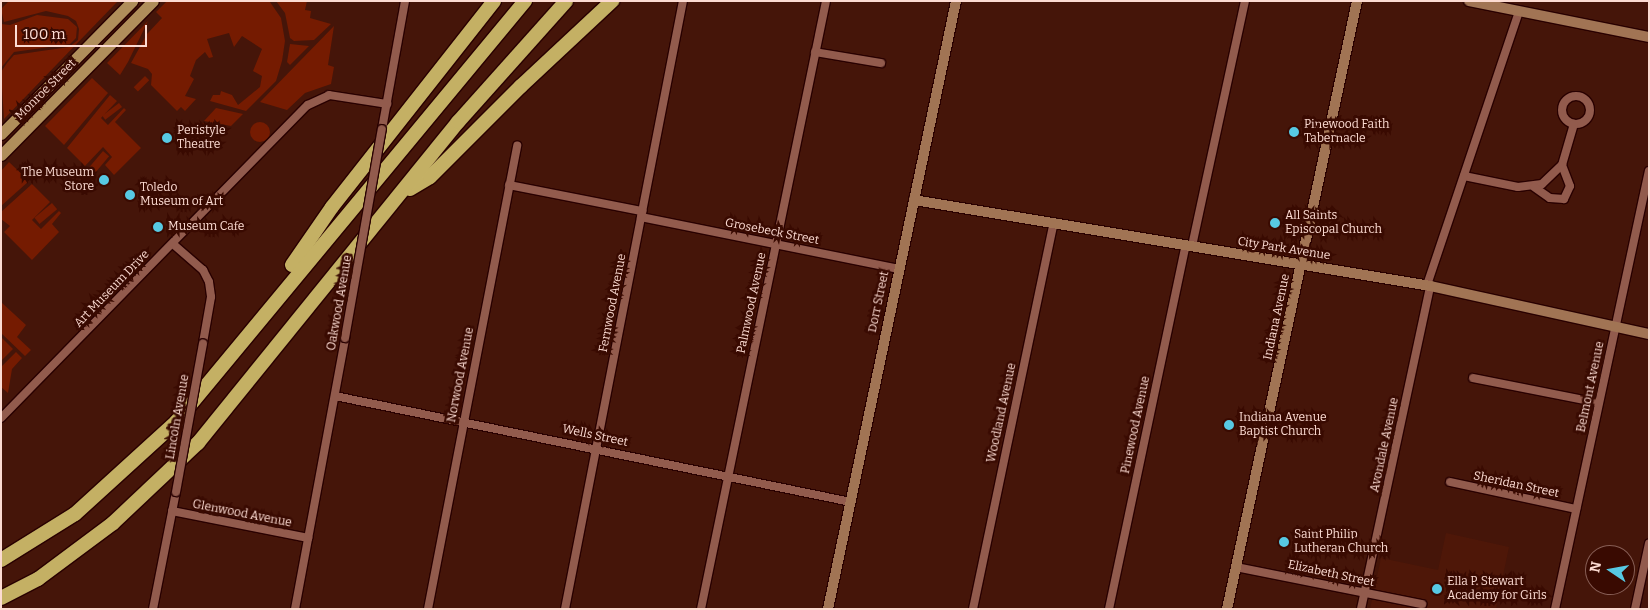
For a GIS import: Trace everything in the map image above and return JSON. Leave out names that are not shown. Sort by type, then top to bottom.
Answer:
[{"type":"highway","points":[[244,336],[332,207],[494,1]]},
{"type":"highway","points":[[1,560],[75,514],[105,489],[176,422],[244,336],[525,1]]},
{"type":"highway","points":[[1,605],[7,596],[45,574],[113,523],[198,443],[403,193],[458,122],[566,1]]},
{"type":"highway","points":[[403,193],[430,177],[521,86],[612,1]]},
{"type":"main road","name":"Monroe Street","points":[[1,134],[132,1]]},
{"type":"main road","name":"Monroe Street","points":[[1,155],[152,1]]},
{"type":"street","name":"Oakwood Avenue","points":[[295,609],[405,1]]},
{"type":"street","name":"Fernwood Avenue","points":[[564,609],[683,1]]},
{"type":"street","name":"Palmwood Avenue","points":[[701,609],[826,1]]},
{"type":"street","name":"Dorr Street","points":[[828,609],[956,1]]},
{"type":"street","name":"Pinewood Avenue","points":[[1109,609],[1244,1]]},
{"type":"street","name":"Indiana Avenue","points":[[1228,609],[1357,1]]},
{"type":"street","points":[[1469,1],[1649,37]]},
{"type":"street","name":"Avondale Avenue","points":[[1361,609],[1429,286],[1519,11]]},
{"type":"street","points":[[815,52],[882,63]]},
{"type":"street","name":"Art Museum Drive","points":[[1,418],[316,99],[336,95],[387,104]]},
{"type":"street","points":[[1464,176],[1510,186],[1534,187],[1549,179],[1562,165],[1574,124]]},
{"type":"street","name":"Norwood Avenue","points":[[428,609],[517,145]]},
{"type":"street","points":[[1534,187],[1550,198],[1564,199],[1570,186],[1562,165]]},
{"type":"street","name":"Belmont Avenue","points":[[1555,609],[1649,171]]},
{"type":"street","name":"Grosebeck Street","points":[[509,185],[776,244],[899,268]]},
{"type":"street","name":"City Park Avenue","points":[[914,200],[1429,286],[1649,334]]},
{"type":"street","name":"Woodland Avenue","points":[[973,609],[1054,222]]},
{"type":"street","name":"Lincoln Avenue","points":[[153,609],[211,298],[209,282],[202,270],[173,244]]},
{"type":"street","points":[[1473,378],[1599,403]]},
{"type":"street","name":"Wells Street","points":[[335,396],[596,448],[851,502]]},
{"type":"street","name":"Sheridan Street","points":[[1450,482],[1576,509]]},
{"type":"street","name":"Glenwood Avenue","points":[[172,511],[308,538]]},
{"type":"street","points":[[1635,609],[1649,543]]},
{"type":"street","name":"Elizabeth Street","points":[[1236,567],[1422,604]]},
{"type":"shaded area","points":[[9,1],[117,2],[4,119],[1,72],[7,63],[14,55],[69,47],[78,40],[79,29],[76,21],[68,16],[46,11],[4,22],[1,9]]},
{"type":"shaded area","points":[[167,1],[270,2],[281,18],[285,41],[282,61],[276,81],[246,111],[210,101],[213,95],[220,95],[221,91],[232,95],[238,105],[260,87],[262,76],[253,71],[262,49],[242,36],[234,47],[229,33],[207,39],[213,57],[209,58],[205,52],[196,60],[190,76],[194,79],[185,96],[196,99],[185,111],[181,107],[177,111],[151,85],[152,74],[148,69],[131,63],[147,34],[162,18],[156,12]]},
{"type":"shaded area","points":[[276,1],[307,1],[305,10],[311,11],[310,18],[331,24],[314,40],[294,41],[290,38],[285,13]]},
{"type":"shaded area","points":[[37,15],[68,19],[77,27],[76,38],[70,44],[14,52],[1,68],[1,24],[10,25]]},
{"type":"shaded area","points":[[148,21],[128,62],[120,75],[107,63]]},
{"type":"shaded area","points":[[334,26],[328,65],[334,67],[331,84],[305,93],[287,110],[260,102]]},
{"type":"shaded area","points":[[290,44],[309,46],[290,65],[287,62]]},
{"type":"shaded area","points":[[145,76],[149,80],[138,92],[134,87]]},
{"type":"shaded area","points":[[92,78],[108,93],[64,145],[45,126]]},
{"type":"shaded area","points":[[110,95],[117,101],[101,118],[108,125],[124,108],[126,110],[115,122],[141,148],[114,175],[105,165],[112,157],[103,147],[85,166],[67,148]]},
{"type":"shaded area","points":[[119,103],[122,107],[105,120],[102,116]]},
{"type":"shaded area","points":[[216,108],[243,114],[231,126],[204,121]]},
{"type":"shaded area","points":[[260,122],[267,125],[270,132],[267,139],[260,142],[253,139],[250,132],[253,125]]},
{"type":"shaded area","points":[[201,123],[220,127],[211,136]]},
{"type":"shaded area","points":[[103,151],[109,156],[94,174],[88,169]]},
{"type":"shaded area","points":[[9,162],[29,181],[1,206],[1,171]]},
{"type":"shaded area","points":[[32,184],[50,202],[32,220],[41,229],[59,211],[61,213],[52,224],[59,232],[32,260],[4,232],[10,226],[1,219],[1,212]]},
{"type":"shaded area","points":[[52,203],[57,209],[40,224],[34,218]]},
{"type":"shaded area","points":[[1,302],[26,325],[17,337],[31,350],[25,356],[1,333]]},
{"type":"shaded area","points":[[1,337],[13,349],[1,361]]},
{"type":"shaded area","points":[[16,352],[22,358],[12,369],[8,393],[1,387],[1,367]]},
{"type":"shaded area","name":"Ella P. Stewart Academy for Girls","points":[[1446,533],[1509,547],[1496,609],[1370,609],[1381,558],[1438,570]]},
{"type":"place","name":"Pinewood Faith Tabernacle","points":[[1294,132]]},
{"type":"place","name":"Peristyle Theatre","points":[[167,138]]},
{"type":"place","name":"The Museum Store","points":[[104,180]]},
{"type":"place","name":"Toledo Museum of Art","points":[[130,195]]},
{"type":"place","name":"All Saints Episcopal Church","points":[[1275,223]]},
{"type":"place","name":"Museum Cafe","points":[[158,227]]},
{"type":"place","name":"Indiana Avenue Baptist Church","points":[[1229,425]]},
{"type":"place","name":"Saint Philip Lutheran Church","points":[[1284,542]]},
{"type":"place","name":"Ella P. Stewart Academy for Girls","points":[[1437,589]]}]
